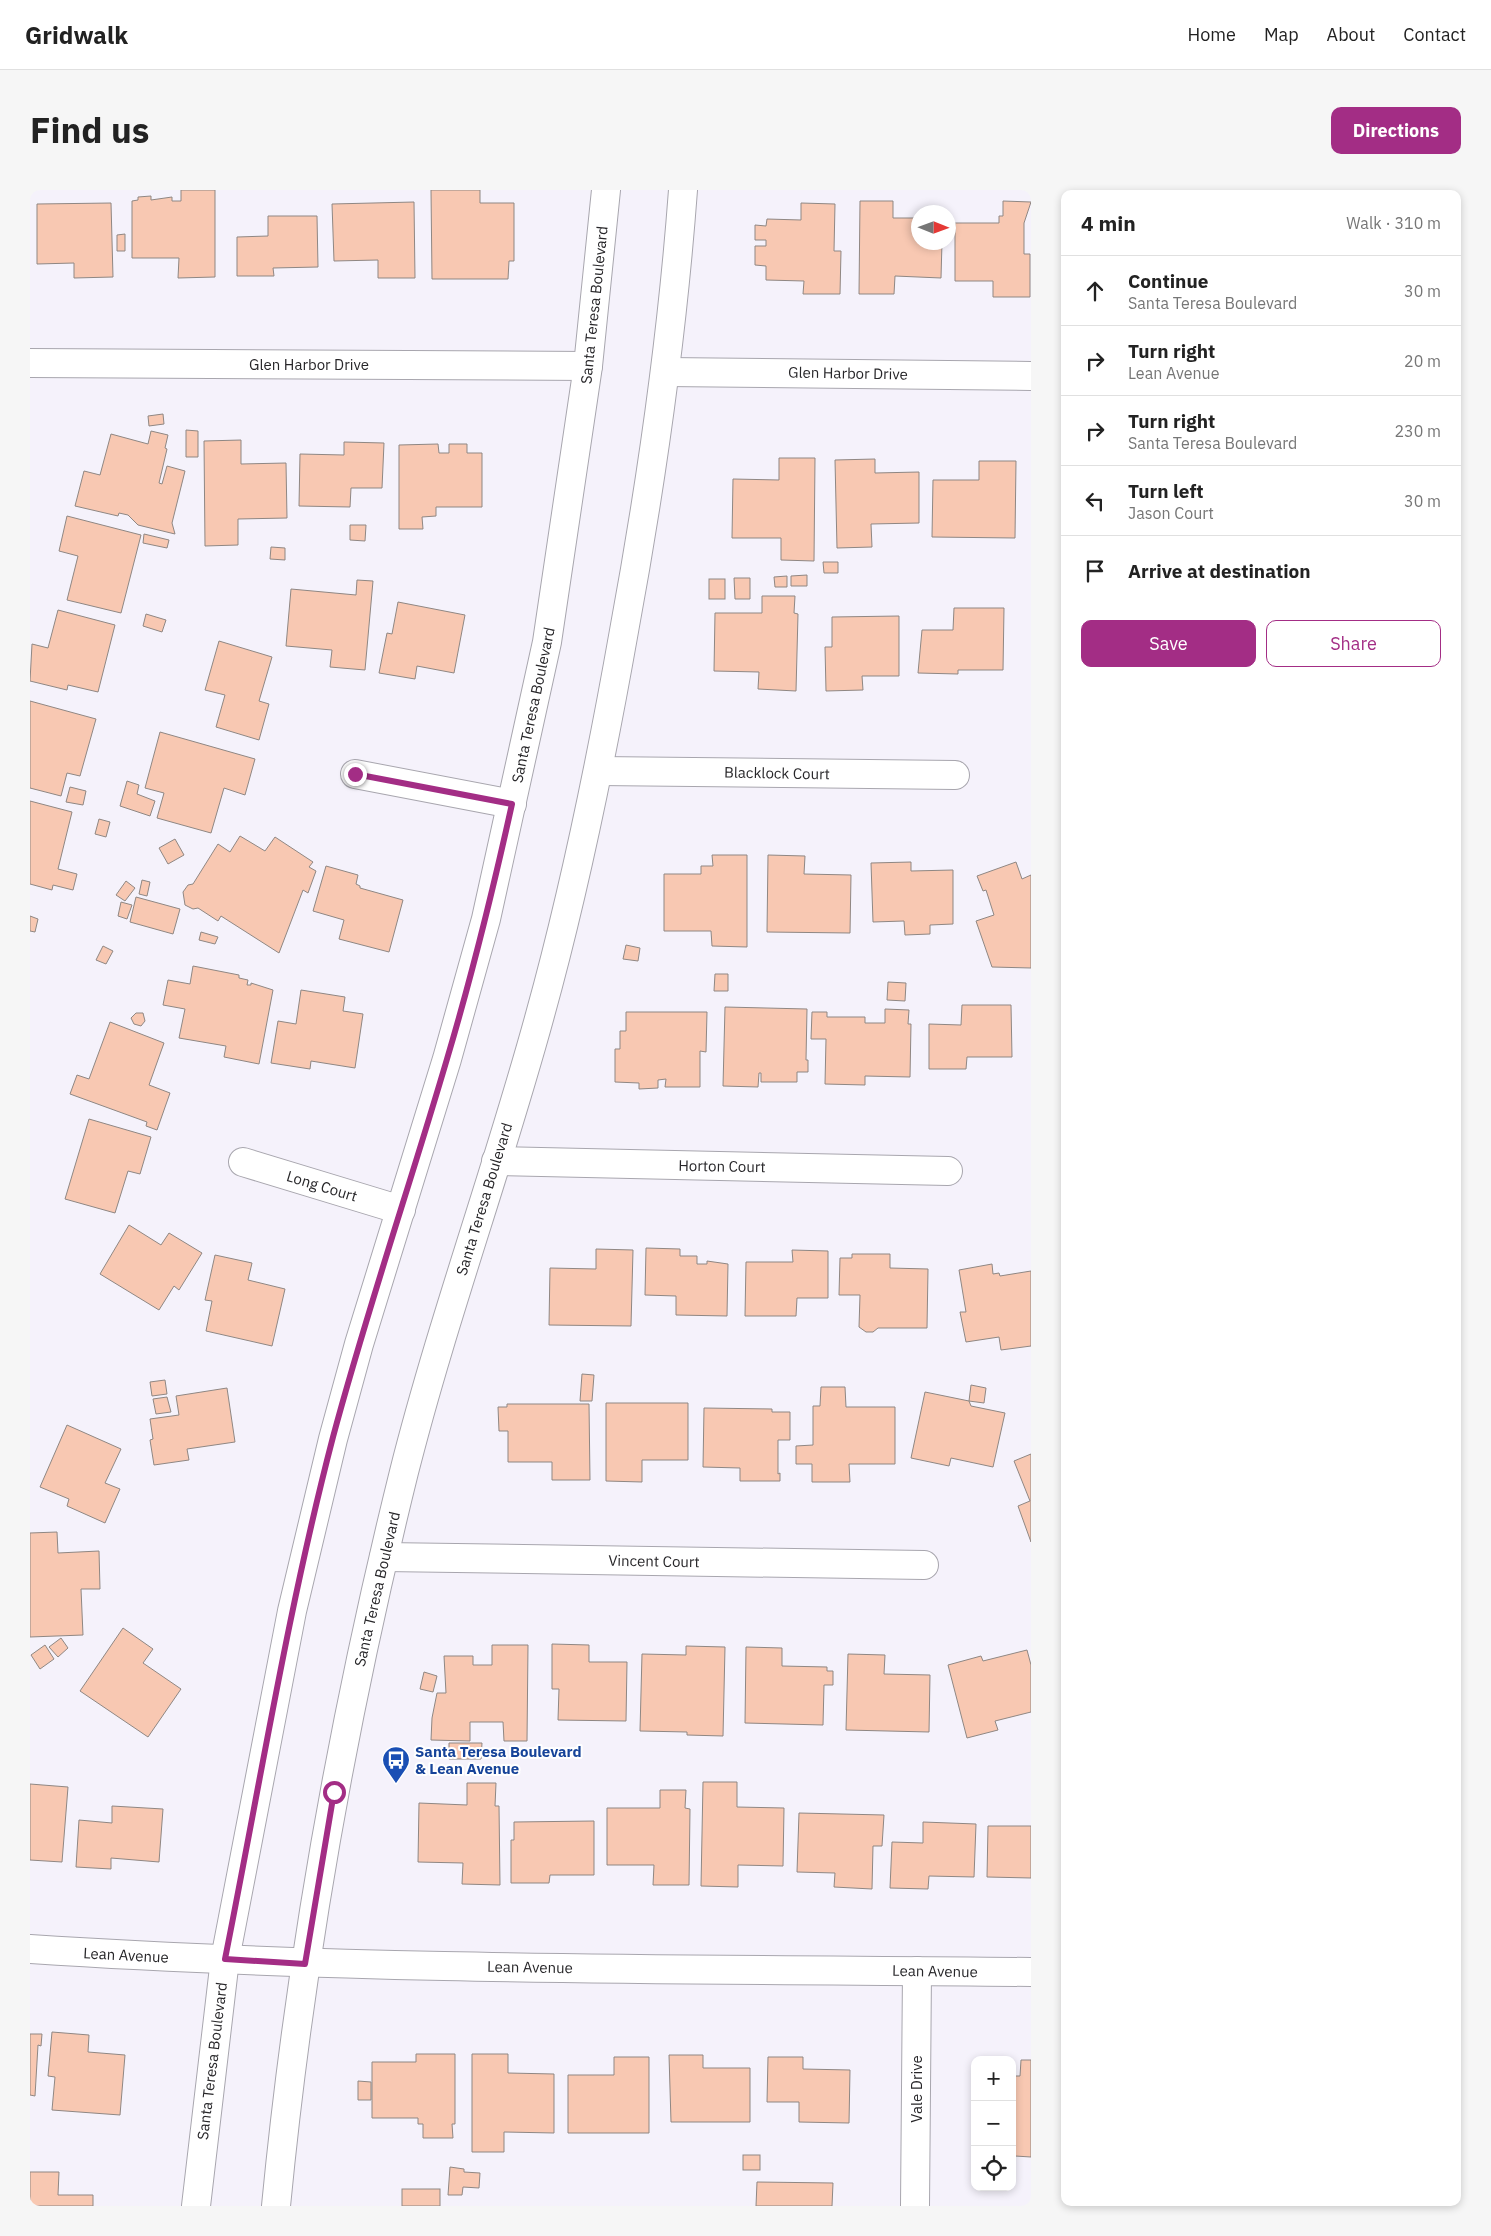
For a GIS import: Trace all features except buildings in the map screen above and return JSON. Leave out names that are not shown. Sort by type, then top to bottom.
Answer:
[{"type":"main road","name":"Santa Teresa Boulevard","points":[[196,2206],[225,1959],[300,1572],[359,1344],[401,1210],[486,920],[547,642],[588,366],[606,190]]},
{"type":"main road","name":"Santa Teresa Boulevard","points":[[276,2206],[305,1964],[334,1792],[363,1648],[428,1384],[539,1018],[571,897],[599,771],[650,488],[666,372],[683,190]]},
{"type":"main road","name":"Glen Harbor Drive","points":[[30,364],[588,366]]},
{"type":"main road","name":"Glen Harbor Drive","points":[[666,372],[1031,376]]},
{"type":"main road","name":"Blacklock Court","points":[[599,771],[955,775]]},
{"type":"main road","points":[[355,774],[512,804]]},
{"type":"main road","name":"Horton Court","points":[[496,1161],[948,1171]]},
{"type":"main road","name":"Long Court","points":[[243,1162],[401,1210]]},
{"type":"main road","name":"Vincent Court","points":[[384,1557],[924,1565]]},
{"type":"main road","name":"Lean Avenue","points":[[30,1949],[305,1964],[1031,1972]]},
{"type":"main road","name":"Vale Drive","points":[[915,2206],[917,1971]]},
{"type":"place","name":"Santa Teresa Boulevard & Lean Avenue","points":[[396,1784]]},
{"type":"route","points":[[334,1792],[305,1964],[225,1959],[300,1572],[333,1439],[359,1344],[447,1059],[486,920],[512,804],[355,774]]}]
